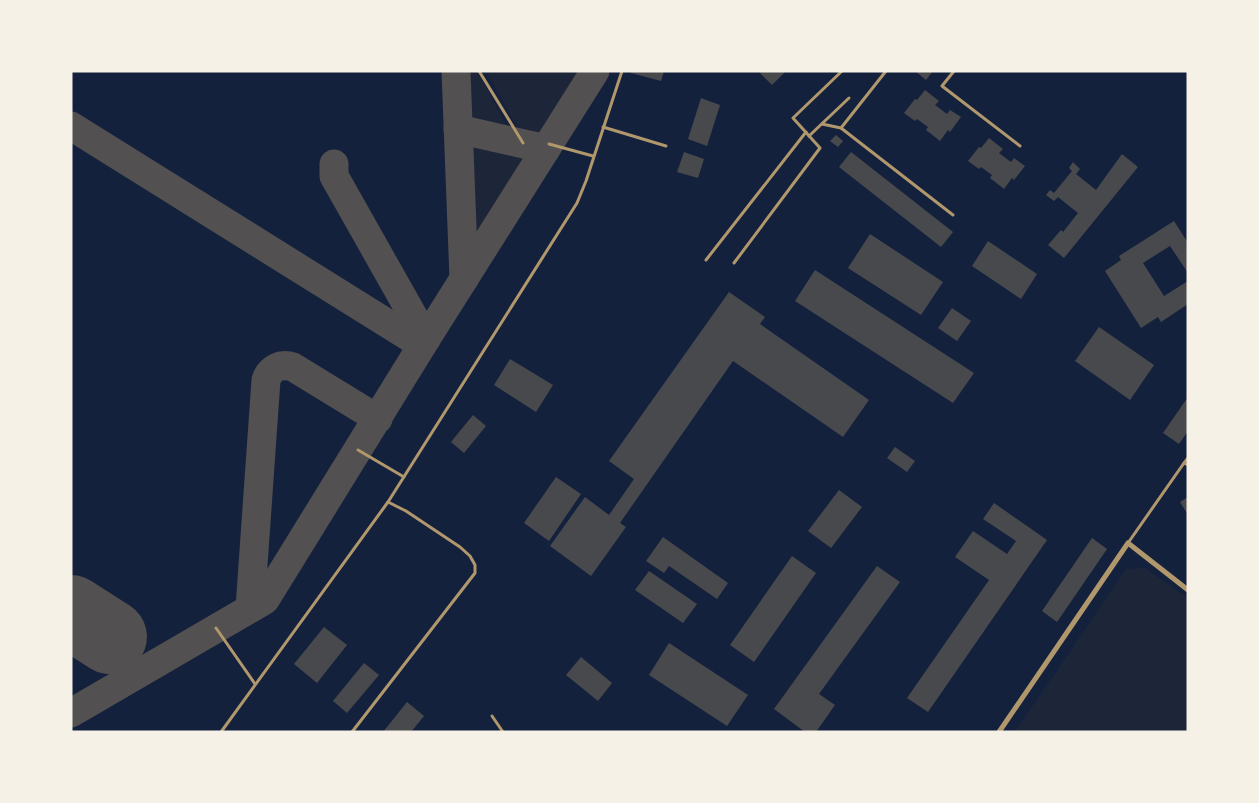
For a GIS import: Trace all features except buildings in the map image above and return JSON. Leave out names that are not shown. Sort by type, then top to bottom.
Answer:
[{"type":"street","points":[[999,732],[1128,543],[1188,590]]},
{"type":"lane","points":[[479,71],[523,143]]},
{"type":"lane","points":[[220,732],[388,502],[577,203],[622,71]]},
{"type":"lane","points":[[734,263],[820,148],[793,118],[842,71]]},
{"type":"lane","points":[[841,128],[886,71]]},
{"type":"lane","points":[[954,71],[942,86],[1020,146]]},
{"type":"lane","points":[[810,136],[849,98]]},
{"type":"lane","points":[[822,124],[841,128],[953,215]]},
{"type":"lane","points":[[603,127],[666,146]]},
{"type":"lane","points":[[706,260],[806,132]]},
{"type":"lane","points":[[549,144],[593,156]]},
{"type":"lane","points":[[358,450],[404,477]]},
{"type":"lane","points":[[1128,543],[1186,464],[1188,458]]},
{"type":"lane","points":[[352,732],[475,573],[475,565],[470,556],[460,547],[406,511],[388,502]]},
{"type":"lane","points":[[216,628],[255,684]]},
{"type":"lane","points":[[492,716],[503,732]]},
{"type":"shaded area","points":[[466,71],[476,71],[478,73],[510,132],[469,122]]},
{"type":"shaded area","points":[[486,71],[584,71],[543,137],[522,132],[517,127]]},
{"type":"shaded area","points":[[469,140],[525,153],[527,157],[526,165],[476,243],[473,241]]},
{"type":"shaded area","points":[[1145,568],[1188,598],[1188,732],[1015,732],[1126,569]]},
{"type":"taxiway","points":[[456,71],[464,279]]},
{"type":"taxiway","points":[[71,713],[265,600],[426,339],[595,71]]},
{"type":"taxiway","points":[[71,126],[422,345]]},
{"type":"taxiway","points":[[458,129],[546,149]]},
{"type":"taxiway","points":[[334,164],[334,176],[426,339]]},
{"type":"taxiway","points":[[250,608],[266,380],[270,372],[280,366],[293,367],[378,419]]},
{"type":"runway","points":[[71,612],[110,637]]}]
